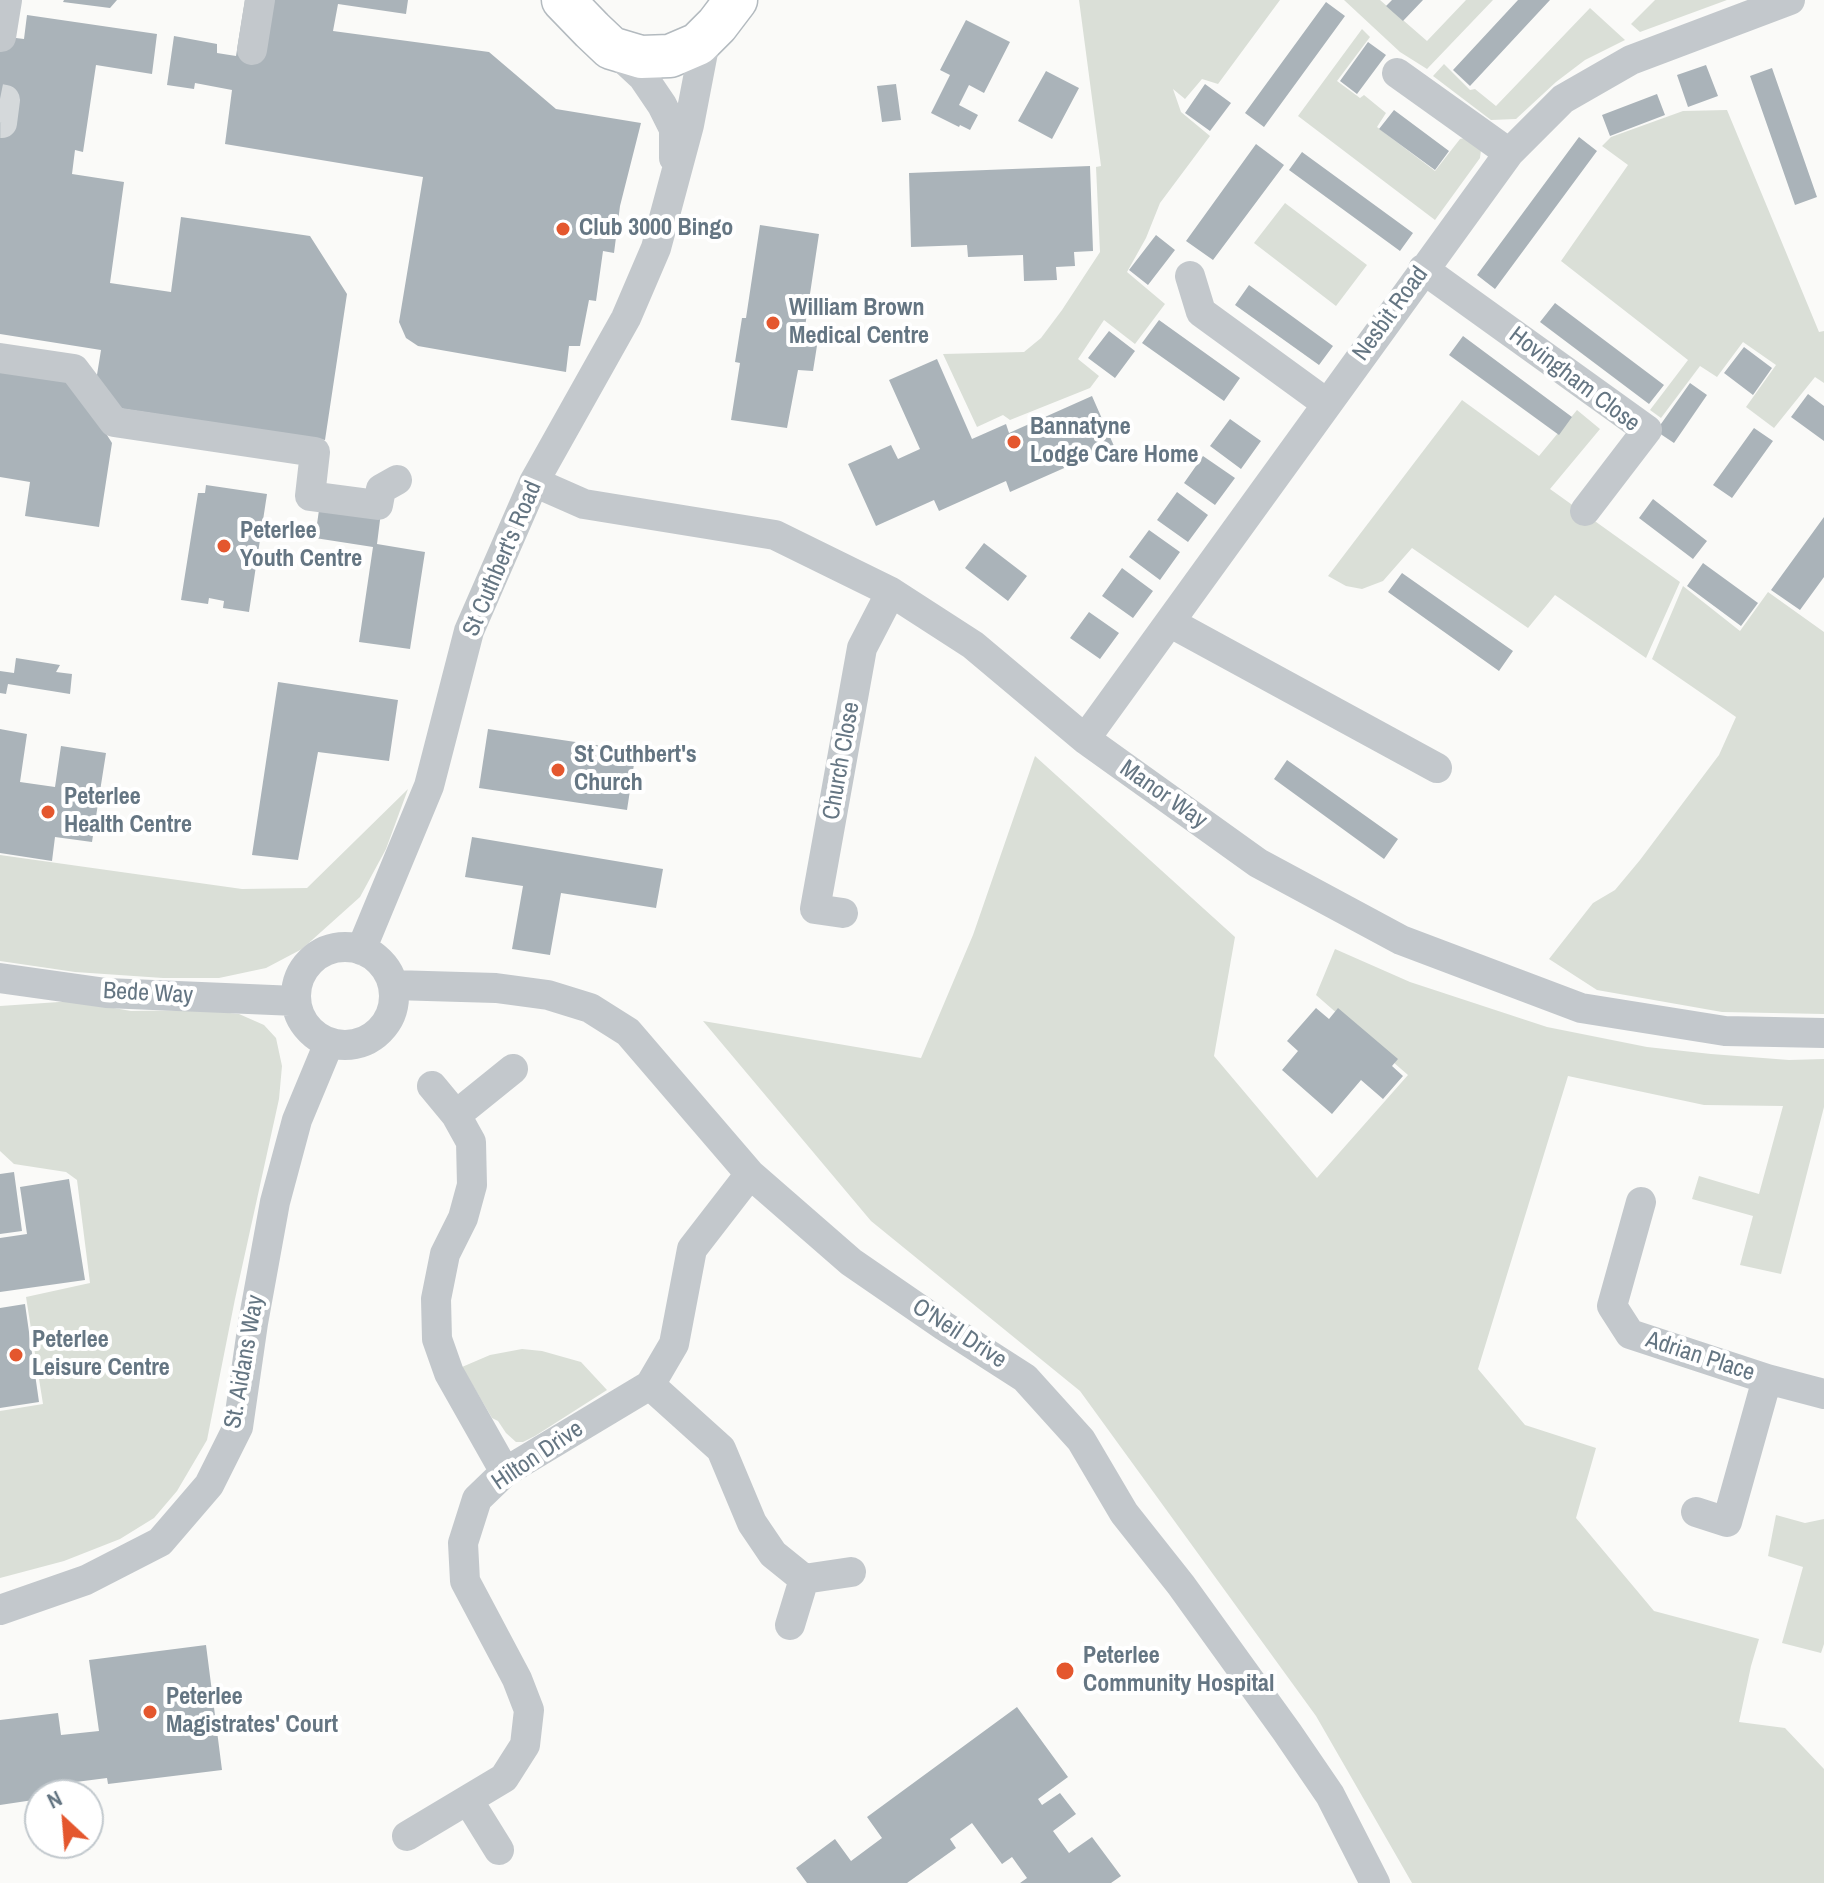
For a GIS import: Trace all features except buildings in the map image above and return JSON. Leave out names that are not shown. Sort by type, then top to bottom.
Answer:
[{"type":"main road","points":[[563,0],[611,48],[641,57],[670,56],[698,44],[729,8]]},
{"type":"street","points":[[1,37],[7,0]]},
{"type":"street","name":"Nesbit Road","points":[[1085,739],[1509,153],[1563,99],[1631,60],[1790,0]]},
{"type":"street","points":[[252,50],[259,2]]},
{"type":"street","name":"St Cuthbert's Road","points":[[361,950],[429,786],[469,631],[534,482],[626,318],[656,248],[689,125],[704,47],[729,8]]},
{"type":"street","name":"St Cuthbert's Road","points":[[611,48],[643,77],[674,129],[674,180]]},
{"type":"street","points":[[1397,73],[1509,153]]},
{"type":"street","name":"Hovingham Close","points":[[1423,269],[1647,430],[1585,511]]},
{"type":"street","points":[[1190,276],[1201,312],[1326,403]]},
{"type":"street","points":[[0,358],[74,369],[114,422],[315,452],[310,496],[378,505],[381,489],[397,480]]},
{"type":"street","name":"Manor Way","points":[[534,482],[584,504],[775,535],[891,592],[973,645],[1085,739],[1258,863],[1401,940],[1581,1008],[1725,1031],[1824,1033]]},
{"type":"street","name":"Church Close","points":[[843,913],[815,909],[862,648],[891,592]]},
{"type":"street","points":[[1171,623],[1437,768]]},
{"type":"street","points":[[344,947],[361,950],[386,969],[393,985],[393,1006],[379,1032],[365,1041],[346,1045],[329,1043],[314,1034],[303,1021],[296,1001],[297,984],[305,968],[317,956],[344,947]]},
{"type":"street","name":"Bede Way","points":[[0,978],[106,993],[296,1001]]},
{"type":"street","name":"O'Neil Drive","points":[[393,985],[496,988],[548,995],[590,1008],[628,1032],[750,1174],[851,1262],[1025,1378],[1081,1440],[1124,1513],[1181,1585],[1287,1732],[1321,1782],[1375,1883]]},
{"type":"street","name":"St. Aidans Way","points":[[0,1610],[86,1580],[160,1542],[209,1485],[238,1427],[275,1202],[297,1120],[329,1043]]},
{"type":"street","points":[[456,1115],[513,1069]]},
{"type":"street","points":[[432,1086],[456,1115],[471,1142],[472,1185],[463,1218],[445,1254],[436,1299],[437,1339],[449,1373],[505,1472]]},
{"type":"street","name":"Hilton Drive","points":[[407,1836],[504,1778],[525,1745],[529,1710],[517,1679],[465,1581],[463,1543],[477,1499],[505,1472],[650,1385],[674,1344],[692,1249],[750,1174]]},
{"type":"street","name":"Adrian Place","points":[[1641,1202],[1612,1306],[1630,1334],[1767,1379],[1824,1394]]},
{"type":"street","name":"Adrian Place","points":[[1696,1512],[1727,1522],[1767,1379]]},
{"type":"street","points":[[650,1385],[721,1449],[752,1523],[773,1554],[804,1579],[851,1572]]},
{"type":"street","points":[[790,1625],[804,1579]]},
{"type":"street","points":[[468,1800],[499,1850]]},
{"type":"shaded area","points":[[1079,0],[1280,0],[1218,84],[1202,79],[1185,99],[1173,89],[1181,112],[1210,136],[1160,203],[1146,238],[1127,272],[1165,304],[1135,344],[1104,320],[1078,359],[1099,376],[1090,388],[1010,420],[1003,415],[977,427],[943,354],[1024,352],[1041,338],[1100,252],[1096,167],[1101,166]]},
{"type":"shaded area","points":[[1344,0],[1380,0],[1427,41],[1466,0],[1493,0],[1427,69],[1400,52]]},
{"type":"shaded area","points":[[1655,0],[1727,0],[1640,32],[1631,24]]},
{"type":"shaded area","points":[[1590,8],[1625,40],[1585,60],[1516,119],[1491,120],[1433,76],[1444,64],[1470,90],[1475,89],[1496,106]]},
{"type":"shaded area","points":[[1362,29],[1370,37],[1337,81],[1360,98],[1364,95],[1386,113],[1377,127],[1435,171],[1460,139],[1465,138],[1481,150],[1480,158],[1435,220],[1298,116]]},
{"type":"shaded area","points":[[1727,110],[1819,332],[1824,331],[1824,383],[1815,377],[1774,428],[1746,407],[1776,365],[1743,342],[1717,377],[1700,366],[1661,418],[1650,410],[1688,360],[1561,261],[1628,165],[1602,146],[1611,137],[1683,111]]},
{"type":"shaded area","points":[[1285,203],[1367,265],[1336,306],[1254,243]]},
{"type":"shaded area","points":[[1462,400],[1539,456],[1577,410],[1600,429],[1550,489],[1680,582],[1646,658],[1555,595],[1528,628],[1412,548],[1383,581],[1362,589],[1346,586],[1328,576]]},
{"type":"shaded area","points":[[1683,586],[1740,631],[1768,592],[1824,632],[1824,1014],[1722,1012],[1597,990],[1549,959],[1593,903],[1615,890],[1640,860],[1719,755],[1736,717],[1652,659]]},
{"type":"shaded area","points":[[1035,756],[1235,937],[1214,1056],[1317,1178],[1408,1075],[1316,995],[1335,949],[1410,982],[1547,1027],[1647,1047],[1789,1060],[1824,1059],[1824,1107],[1781,1274],[1740,1265],[1753,1216],[1692,1199],[1699,1176],[1759,1194],[1783,1106],[1704,1105],[1568,1076],[1478,1369],[1525,1425],[1596,1448],[1576,1518],[1654,1611],[1759,1639],[1739,1722],[1785,1728],[1824,1769],[1824,1883],[1412,1883],[1316,1716],[1080,1391],[871,1221],[703,1021],[921,1058],[973,935]]},
{"type":"shaded area","points":[[408,789],[386,849],[360,897],[302,949],[266,968],[219,978],[163,978],[75,972],[0,961],[0,855],[242,889],[307,888]]},
{"type":"shaded area","points":[[74,1001],[131,1011],[201,1010],[239,1014],[264,1025],[276,1038],[282,1066],[279,1099],[207,1440],[177,1491],[154,1518],[120,1539],[64,1561],[0,1578],[0,1411],[43,1404],[26,1297],[90,1283],[77,1180],[66,1172],[14,1164],[0,1151],[0,1006]]},
{"type":"shaded area","points":[[522,1349],[581,1362],[607,1390],[535,1436],[516,1442],[492,1418],[462,1367],[490,1355]]},
{"type":"shaded area","points":[[1776,1515],[1805,1523],[1824,1519],[1824,1644],[1821,1653],[1782,1643],[1803,1567],[1768,1556]]},
{"type":"tunnel","points":[[0,99],[5,100],[0,123]]},
{"type":"place","name":"Club 3000 Bingo","points":[[563,229]]},
{"type":"place","name":"William Brown Medical Centre","points":[[773,323]]},
{"type":"place","name":"Bannatyne Lodge Care Home","points":[[1014,442]]},
{"type":"place","name":"Peterlee Youth Centre","points":[[224,546]]},
{"type":"place","name":"St Cuthbert's Church","points":[[558,770]]},
{"type":"place","name":"Peterlee Health Centre","points":[[48,812]]},
{"type":"place","name":"Peterlee Leisure Centre","points":[[16,1355]]},
{"type":"place","name":"Peterlee Community Hospital","points":[[1065,1671]]},
{"type":"place","name":"Peterlee Magistrates' Court","points":[[150,1712]]}]
